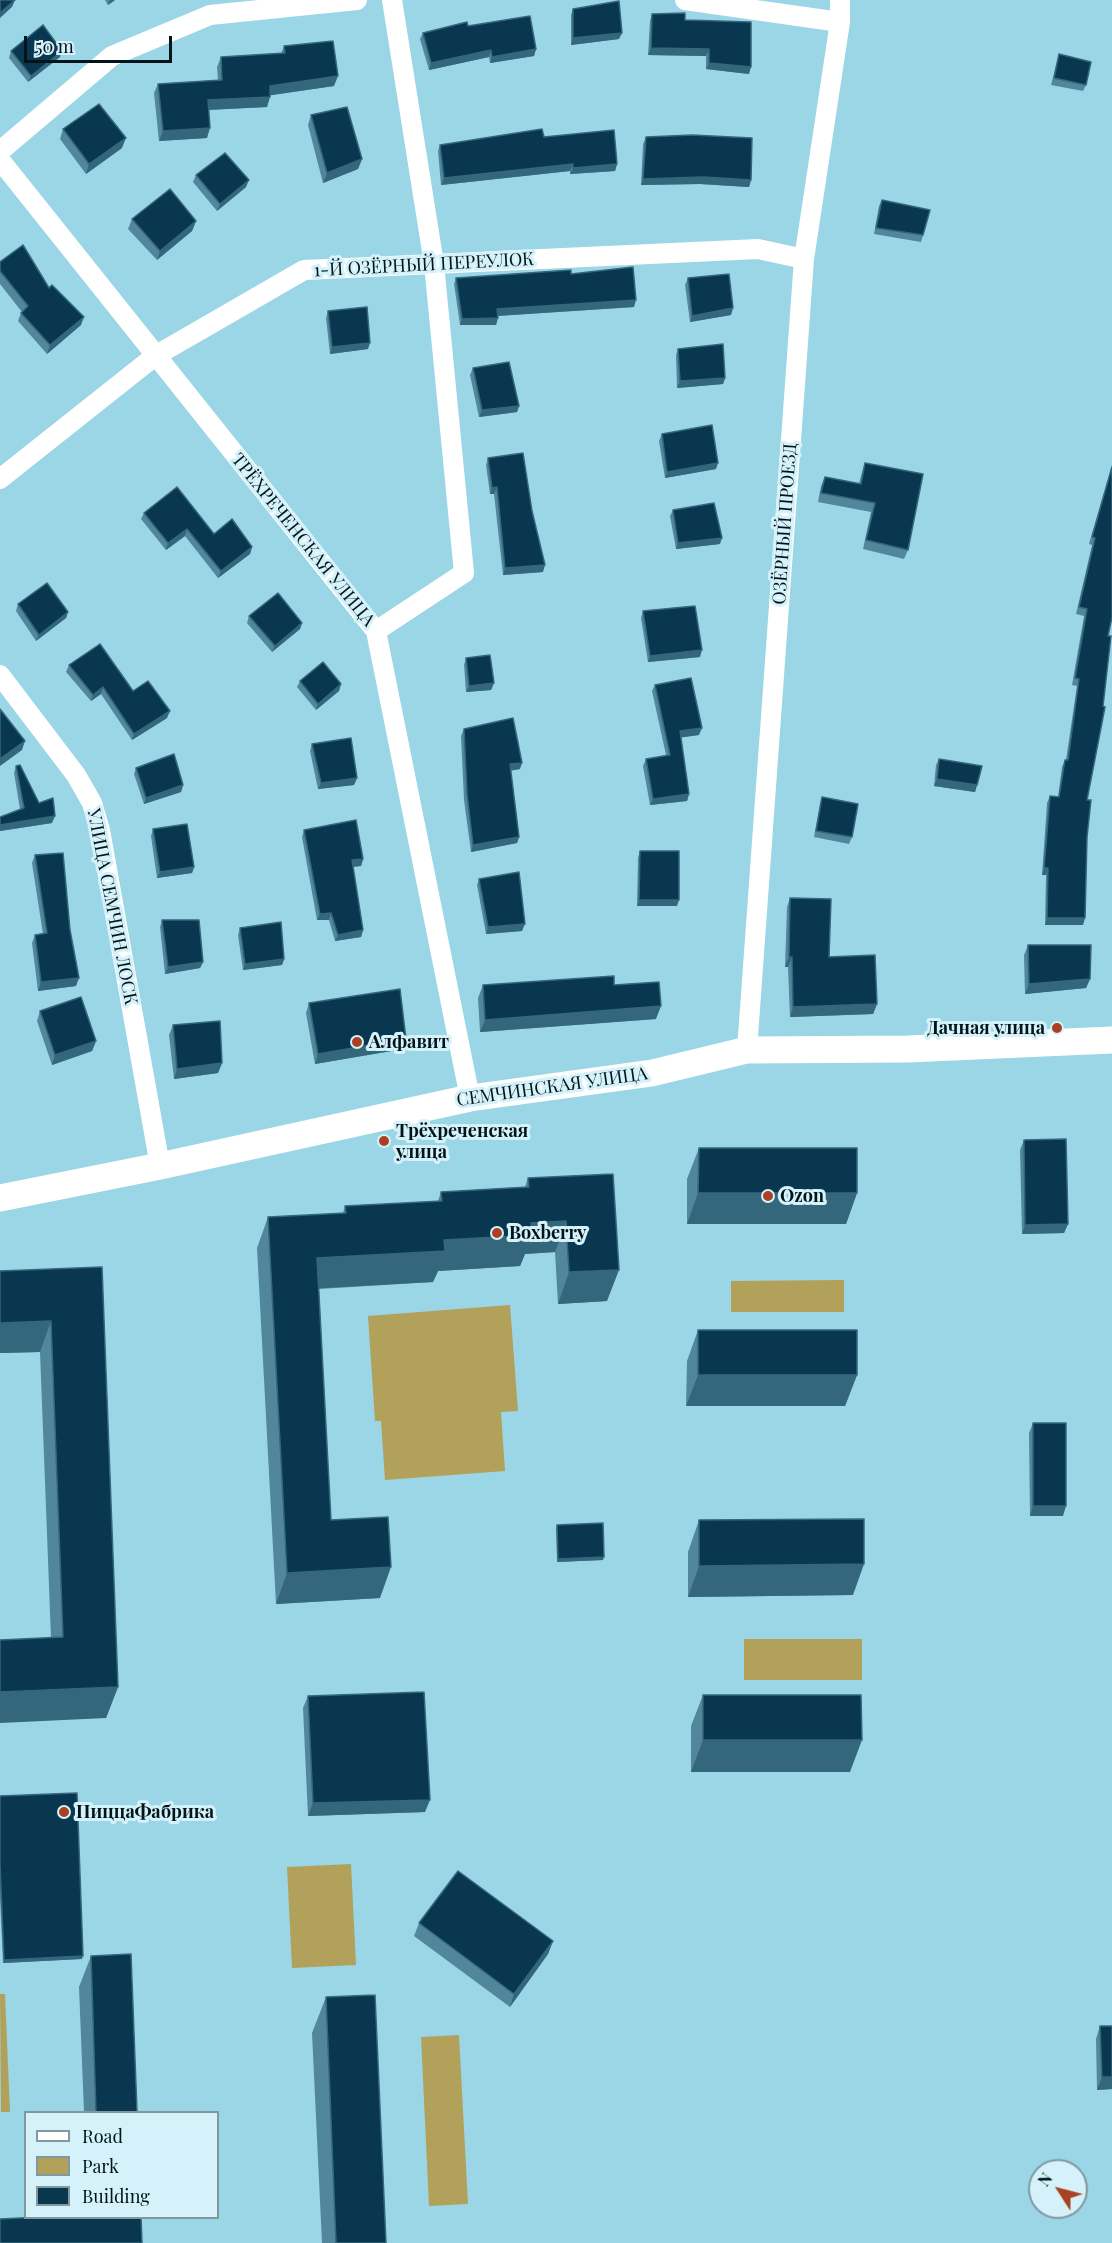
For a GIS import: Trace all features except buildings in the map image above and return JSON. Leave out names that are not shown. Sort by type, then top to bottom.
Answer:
[{"type":"street","points":[[0,151],[112,56],[123,51],[210,15],[357,0]]},
{"type":"street","points":[[376,631],[464,573],[434,264],[392,0]]},
{"type":"street","points":[[685,0],[840,22]]},
{"type":"street","name":"ОЗЁРНЫЙ ПРОЕЗД","points":[[747,1050],[804,259],[840,22],[840,0]]},
{"type":"street","name":"ТРЁХРЕЧЕНСКАЯ УЛИЦА","points":[[0,160],[376,631],[470,1098]]},
{"type":"street","name":"1-Й ОЗЁРНЫЙ ПЕРЕУЛОК","points":[[0,479],[155,356],[304,270],[758,249],[804,259]]},
{"type":"street","name":"УЛИЦА СЕМЧИН ЛОСК","points":[[0,675],[76,775],[92,802],[100,830],[160,1166]]},
{"type":"street","name":"СЕМЧИНСКАЯ УЛИЦА","points":[[0,1198],[160,1166],[470,1098],[652,1073],[747,1050],[908,1049],[1112,1040]]},
{"type":"green space","points":[[844,1280],[844,1312],[731,1312],[731,1281]]},
{"type":"green space","points":[[510,1305],[518,1411],[501,1412],[505,1471],[385,1480],[381,1421],[375,1421],[368,1316]]},
{"type":"green space","points":[[744,1639],[862,1639],[862,1680],[744,1680]]},
{"type":"green space","points":[[351,1864],[356,1965],[292,1968],[287,1867]]},
{"type":"green space","points":[[0,1994],[5,1994],[10,2112],[1,2112]]},
{"type":"green space","points":[[459,2035],[468,2204],[429,2206],[421,2037]]},
{"type":"place","name":"Дачная улица","points":[[1057,1028]]},
{"type":"place","name":"Алфавит","points":[[357,1042]]},
{"type":"place","name":"Трёхреченская улица","points":[[384,1141]]},
{"type":"place","name":"Ozon","points":[[768,1196]]},
{"type":"place","name":"Boxberry","points":[[497,1233]]},
{"type":"place","name":"ПиццаФабрика","points":[[64,1812]]}]
